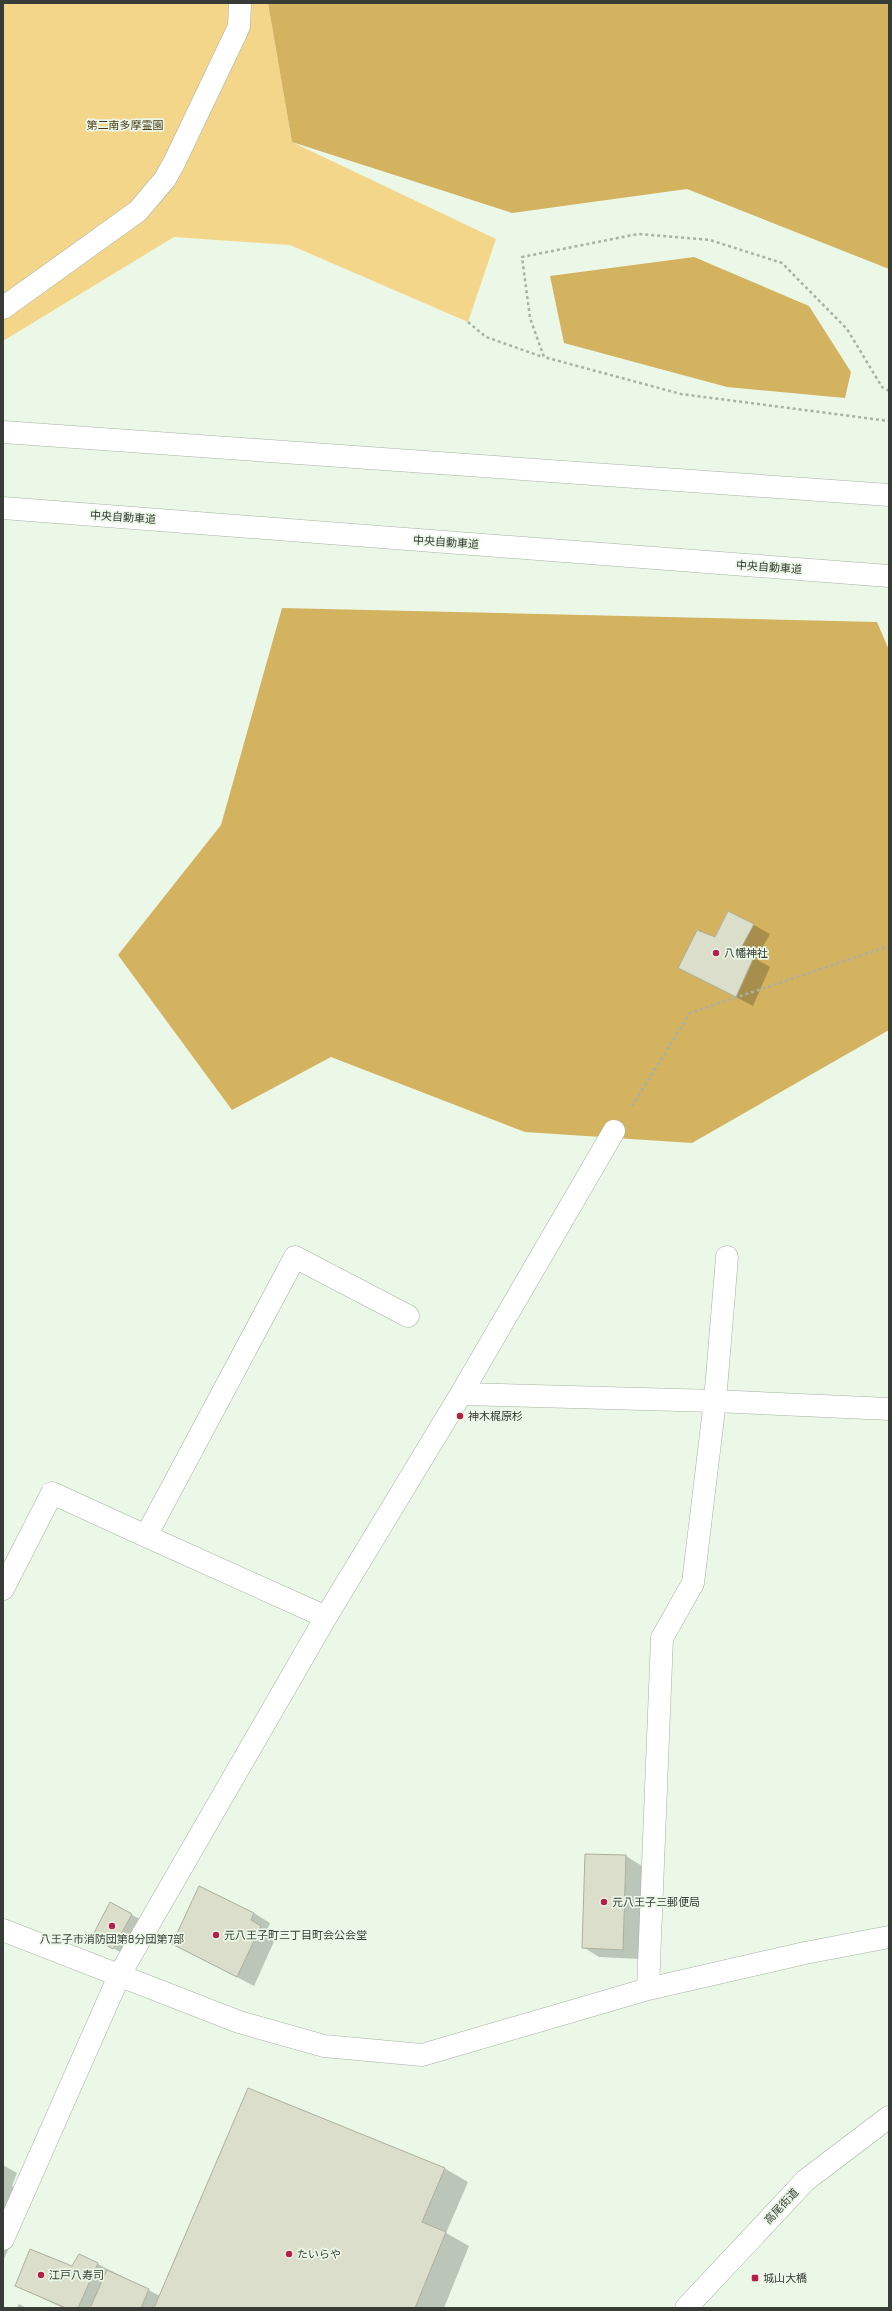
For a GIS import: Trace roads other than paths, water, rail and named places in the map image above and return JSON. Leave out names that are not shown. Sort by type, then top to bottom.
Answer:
[{"type":"main road","points":[[3,308],[138,211],[165,179],[239,26],[240,3]]},
{"type":"main road","points":[[3,432],[889,495]]},
{"type":"main road","name":"中央自動車道","points":[[3,508],[889,576]]},
{"type":"main road","points":[[3,2239],[120,1974],[326,1617],[461,1394],[614,1131]]},
{"type":"main road","points":[[146,1536],[295,1257],[408,1316]]},
{"type":"main road","points":[[648,1989],[662,1638],[693,1584],[715,1401],[727,1257]]},
{"type":"main road","points":[[461,1394],[715,1401],[889,1409]]},
{"type":"main road","points":[[3,1589],[52,1493],[326,1617]]},
{"type":"main road","points":[[3,1930],[120,1974],[239,2022],[324,2046],[422,2055],[648,1989],[805,1953],[889,1937]]},
{"type":"main road","name":"高尾街道","points":[[686,2308],[806,2180],[889,2118]]},
{"type":"place","name":"八幡神社","points":[[716,953]]},
{"type":"place","name":"神木梶原杉","points":[[460,1416]]},
{"type":"place","name":"元八王子三郵便局","points":[[604,1902]]},
{"type":"place","name":"八王子市消防団第8分団第7部","points":[[112,1926]]},
{"type":"place","name":"元八王子町三丁目町会公会堂","points":[[216,1935]]},
{"type":"place","name":"たいらや","points":[[289,2254]]},
{"type":"place","name":"江戸八寿司","points":[[41,2275]]},
{"type":"place","name":"城山大橋","points":[[755,2278]]},
{"type":"park label","name":"第二南多摩霊園","points":[[125,125]]}]
